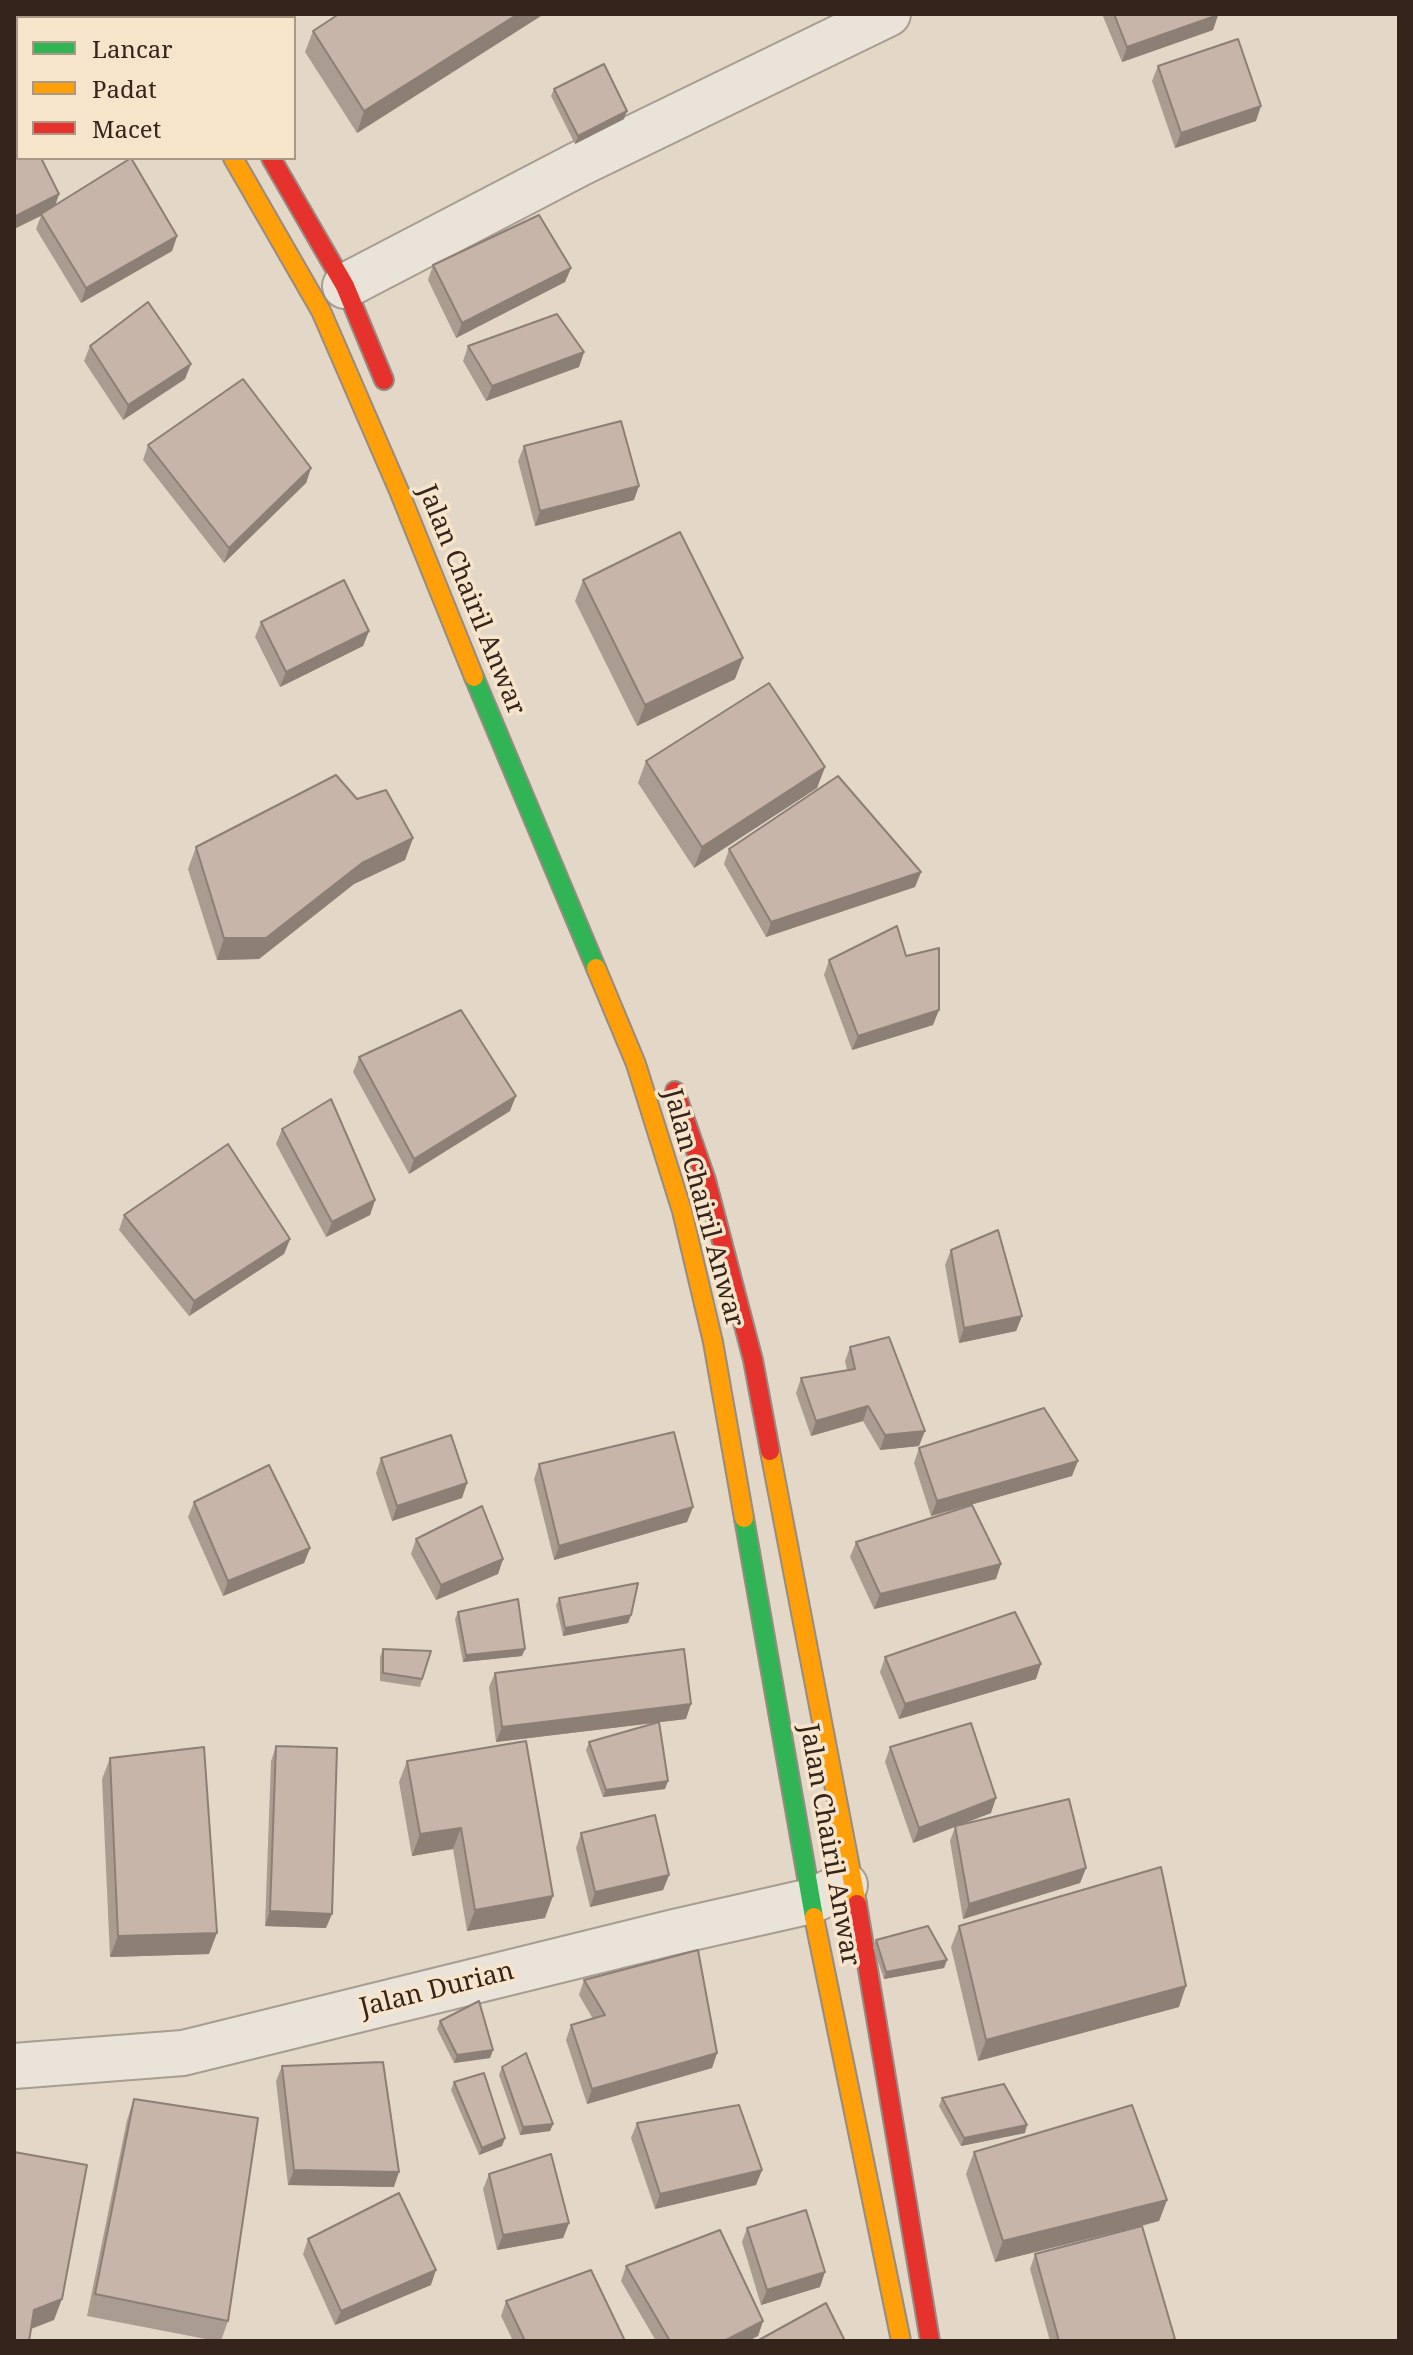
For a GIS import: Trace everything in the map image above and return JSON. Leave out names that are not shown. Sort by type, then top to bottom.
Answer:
[{"type":"main road","name":"Jalan Chairil Anwar","points":[[234,160],[321,311],[399,491],[636,1064],[682,1211],[713,1342],[811,1901],[901,2341]]},
{"type":"main road","points":[[272,160],[345,286],[390,396]]},
{"type":"main road","name":"Jalan Chairil Anwar","points":[[671,1079],[706,1180],[753,1360],[853,1881],[930,2341]]},
{"type":"street","points":[[345,286],[579,164],[888,14]]},
{"type":"street","name":"Jalan Durian","points":[[14,2066],[183,2053],[811,1901],[853,1881]]},
{"type":"building","points":[[339,14],[518,14],[364,111],[313,31]]},
{"type":"building","points":[[1114,14],[1218,14],[1218,15],[1127,47]]},
{"type":"building","points":[[1238,39],[1261,106],[1181,133],[1158,66]]},
{"type":"building","points":[[604,64],[627,111],[578,136],[554,89]]},
{"type":"building","points":[[14,152],[16,160],[42,160],[59,194],[14,217]]},
{"type":"building","points":[[132,160],[177,236],[86,288],[41,214]]},
{"type":"building","points":[[539,215],[571,268],[462,323],[433,265]]},
{"type":"building","points":[[148,302],[191,364],[128,405],[90,346]]},
{"type":"building","points":[[557,314],[584,352],[492,386],[468,346]]},
{"type":"building","points":[[243,379],[311,468],[229,548],[148,445]]},
{"type":"building","points":[[621,421],[639,486],[540,511],[524,446]]},
{"type":"building","points":[[680,532],[743,658],[645,705],[583,580]]},
{"type":"building","points":[[344,580],[369,631],[286,672],[261,622]]},
{"type":"building","points":[[769,683],[825,767],[702,847],[646,761]]},
{"type":"building","points":[[336,775],[357,799],[386,790],[413,838],[362,863],[266,938],[224,938],[196,847]]},
{"type":"building","points":[[838,776],[921,872],[771,922],[729,849]]},
{"type":"building","points":[[897,926],[906,956],[939,948],[939,1010],[858,1036],[829,960]]},
{"type":"building","points":[[461,1010],[516,1096],[414,1159],[359,1057]]},
{"type":"building","points":[[331,1099],[375,1200],[332,1222],[282,1129]]},
{"type":"building","points":[[228,1144],[290,1239],[194,1301],[124,1215]]},
{"type":"building","points":[[998,1230],[1022,1316],[964,1328],[951,1250]]},
{"type":"building","points":[[889,1337],[925,1431],[885,1435],[868,1406],[816,1421],[801,1378],[855,1369],[850,1347]]},
{"type":"building","points":[[1044,1408],[1078,1461],[937,1501],[919,1448]]},
{"type":"building","points":[[674,1432],[693,1507],[559,1546],[539,1464]]},
{"type":"building","points":[[451,1435],[467,1483],[397,1506],[381,1458]]},
{"type":"building","points":[[269,1465],[310,1548],[228,1581],[194,1502]]},
{"type":"building","points":[[972,1505],[1001,1564],[880,1594],[856,1542]]},
{"type":"building","points":[[482,1506],[503,1559],[441,1585],[416,1539]]},
{"type":"building","points":[[638,1583],[631,1615],[565,1628],[559,1598]]},
{"type":"building","points":[[518,1599],[525,1649],[466,1655],[458,1612]]},
{"type":"building","points":[[1015,1612],[1041,1664],[905,1704],[885,1657]]},
{"type":"building","points":[[383,1649],[431,1651],[422,1679],[383,1673]]},
{"type":"building","points":[[684,1649],[691,1704],[502,1727],[495,1673]]},
{"type":"building","points":[[659,1722],[668,1781],[606,1790],[589,1742]]},
{"type":"building","points":[[971,1723],[996,1798],[919,1828],[890,1747]]},
{"type":"building","points":[[526,1741],[553,1896],[475,1910],[461,1828],[420,1834],[407,1761]]},
{"type":"building","points":[[276,1746],[337,1748],[332,1914],[270,1911]]},
{"type":"building","points":[[204,1747],[217,1933],[118,1936],[110,1758]]},
{"type":"building","points":[[1069,1799],[1086,1868],[969,1904],[955,1826]]},
{"type":"building","points":[[655,1815],[669,1875],[595,1892],[581,1833]]},
{"type":"building","points":[[1161,1867],[1186,1986],[986,2040],[959,1926]]},
{"type":"building","points":[[928,1926],[947,1960],[886,1972],[876,1940]]},
{"type":"building","points":[[698,1950],[717,2053],[592,2089],[571,2025],[605,2015],[584,1980]]},
{"type":"building","points":[[479,2001],[493,2050],[457,2055],[440,2021]]},
{"type":"building","points":[[526,2053],[553,2124],[523,2127],[502,2067]]},
{"type":"building","points":[[383,2062],[399,2172],[294,2170],[282,2066]]},
{"type":"building","points":[[484,2073],[505,2138],[482,2148],[454,2082]]},
{"type":"building","points":[[1004,2084],[1027,2125],[964,2138],[942,2098]]},
{"type":"building","points":[[134,2099],[258,2118],[228,2321],[95,2294]]},
{"type":"building","points":[[739,2105],[762,2170],[660,2194],[637,2123]]},
{"type":"building","points":[[1132,2105],[1167,2200],[1003,2241],[974,2152]]},
{"type":"building","points":[[14,2152],[87,2165],[62,2299],[34,2310],[29,2341],[14,2340]]},
{"type":"building","points":[[551,2154],[569,2223],[503,2235],[489,2174]]},
{"type":"building","points":[[399,2193],[436,2270],[341,2311],[308,2239]]},
{"type":"building","points":[[806,2210],[825,2272],[767,2290],[747,2228]]},
{"type":"building","points":[[1142,2226],[1175,2339],[1059,2341],[1035,2254]]},
{"type":"building","points":[[720,2230],[763,2321],[724,2341],[670,2341],[626,2266]]},
{"type":"building","points":[[591,2270],[625,2341],[525,2341],[506,2301]]},
{"type":"building","points":[[826,2303],[845,2341],[757,2341]]},
{"type":"traffic: fast","points":[[474,677],[596,968]]},
{"type":"traffic: fast","points":[[744,1518],[814,1917]]},
{"type":"traffic: slow","points":[[234,160],[321,311],[399,491],[474,677]]},
{"type":"traffic: slow","points":[[596,968],[636,1064],[682,1211],[713,1342],[744,1518]]},
{"type":"traffic: slow","points":[[770,1451],[857,1904]]},
{"type":"traffic: slow","points":[[814,1917],[901,2341]]},
{"type":"traffic: jam","points":[[272,160],[345,286],[384,380]]},
{"type":"traffic: jam","points":[[675,1091],[706,1180],[753,1360],[770,1451]]},
{"type":"traffic: jam","points":[[857,1904],[930,2341]]}]
